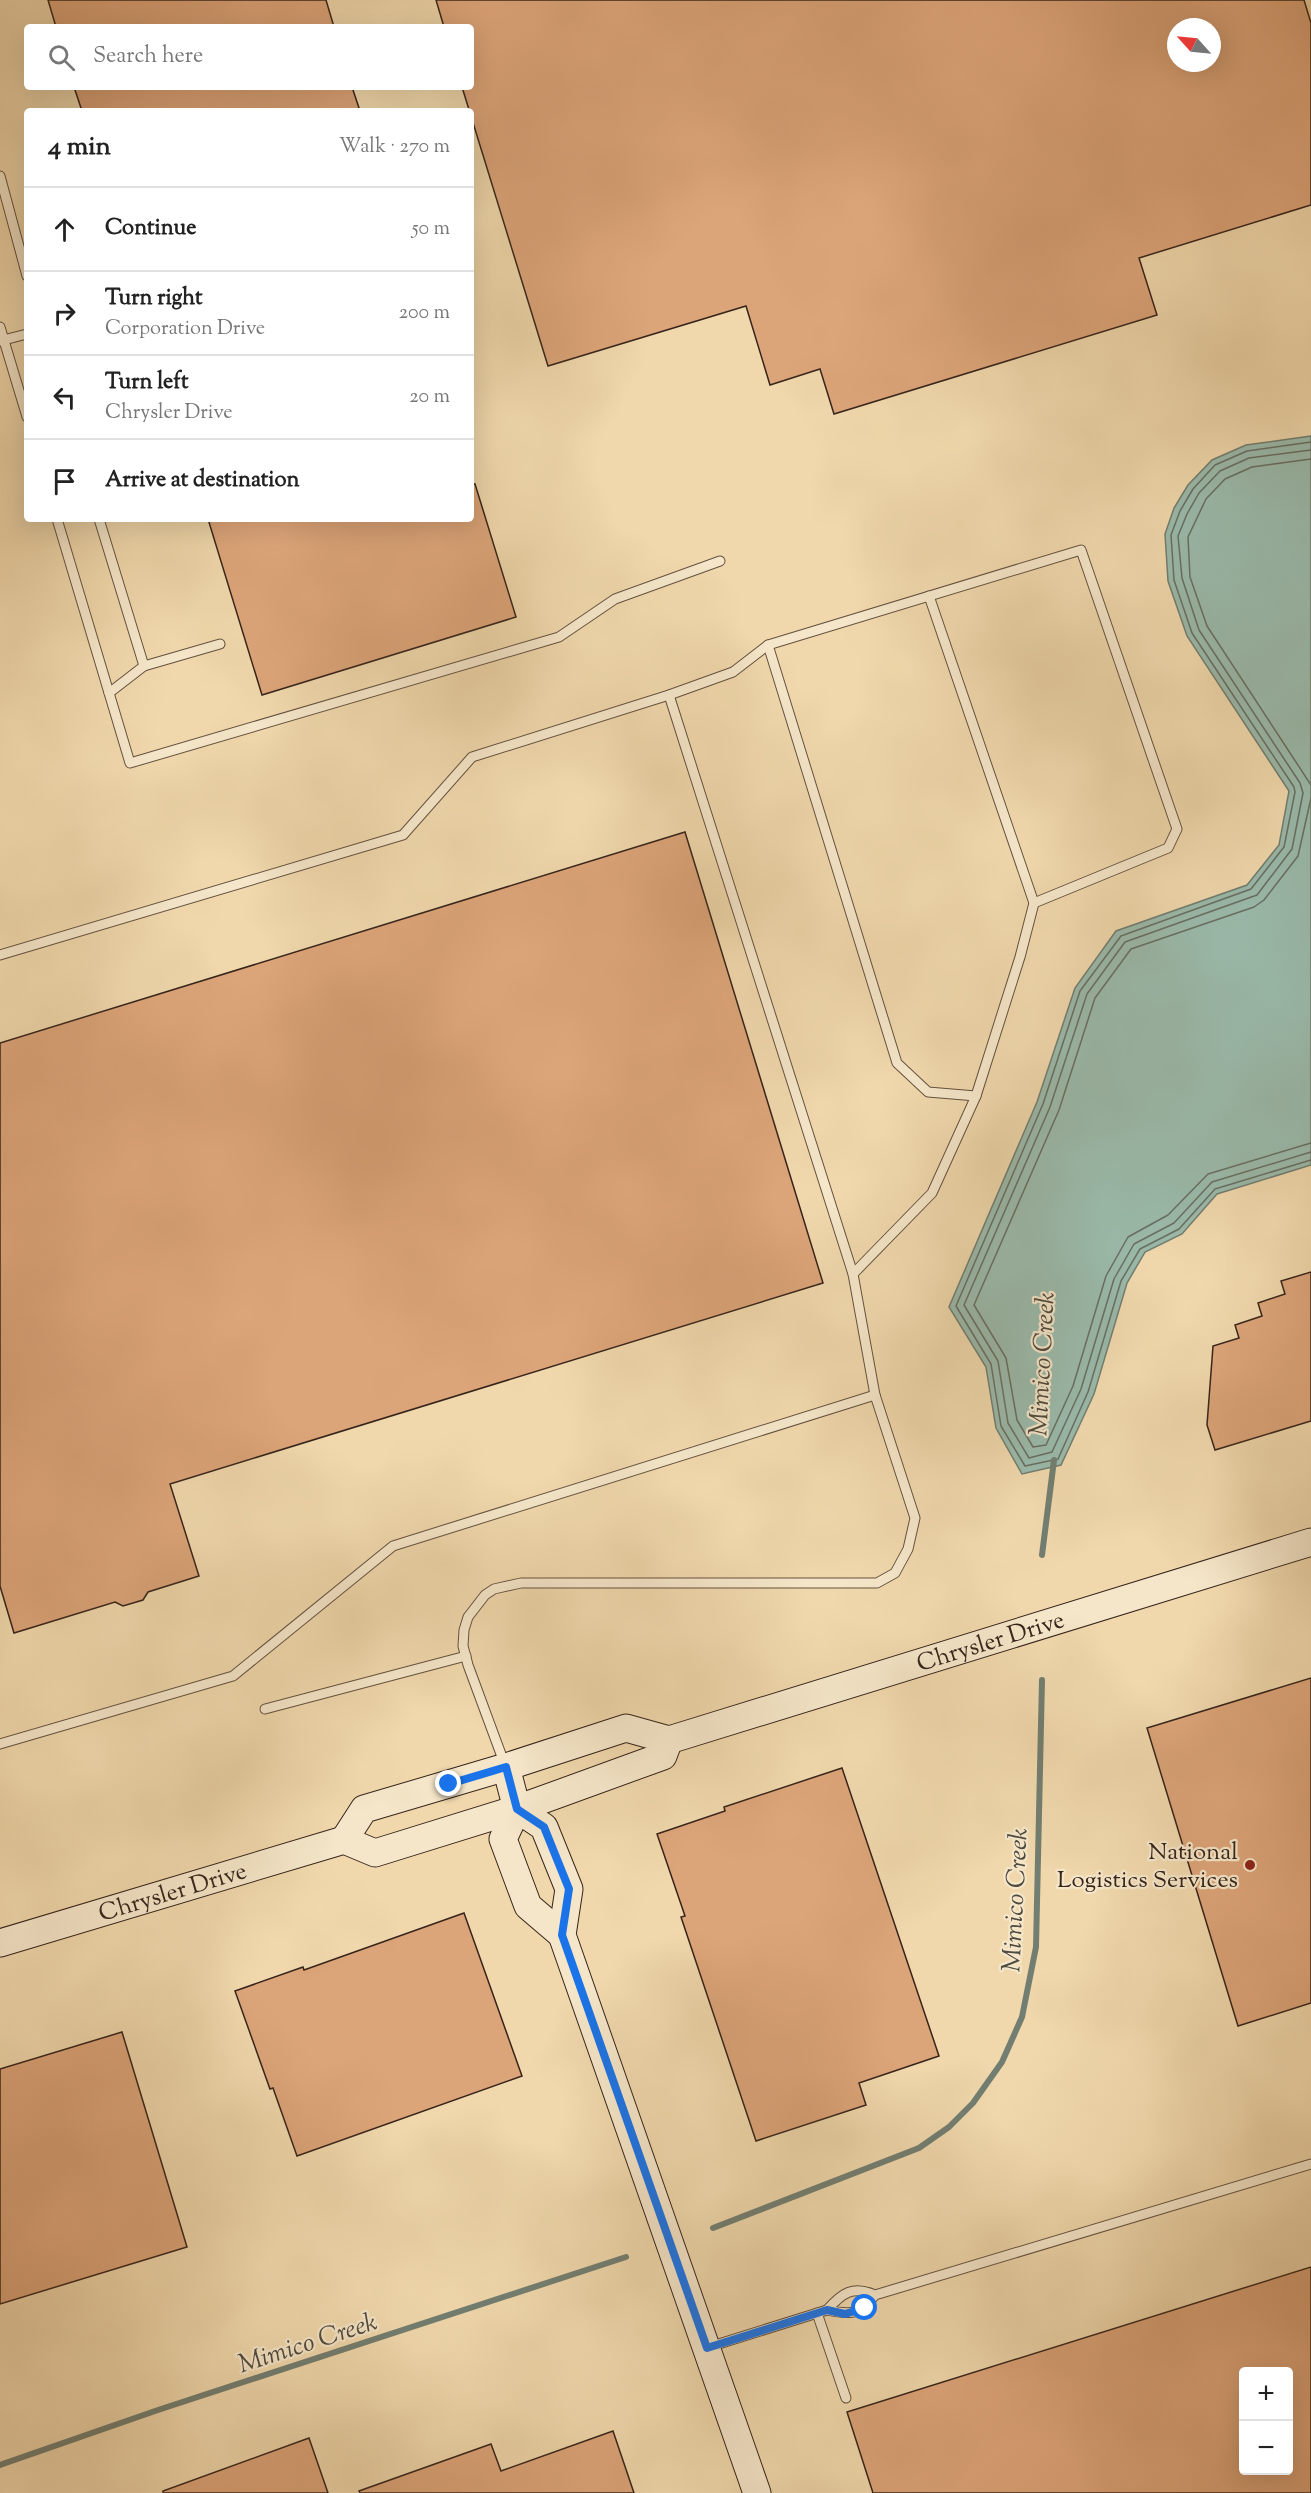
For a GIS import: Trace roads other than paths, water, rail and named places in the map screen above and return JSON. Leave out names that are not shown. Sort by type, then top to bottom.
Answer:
[{"type":"street","name":"Chrysler Drive","points":[[669,1740],[1311,1542]]},
{"type":"street","points":[[626,1728],[669,1740],[663,1756],[517,1809],[375,1853],[344,1840],[364,1809],[506,1767],[626,1728]]},
{"type":"street","points":[[506,1767],[517,1809],[503,1839],[528,1906],[562,1935]]},
{"type":"street","points":[[517,1809],[544,1827],[569,1889],[562,1935],[758,2493]]},
{"type":"street","name":"Chrysler Drive","points":[[0,1943],[344,1840]]},
{"type":"lane","points":[[0,176],[24,265]]},
{"type":"lane","points":[[0,327],[24,408]]},
{"type":"lane","points":[[2,340],[24,335]]},
{"type":"lane","points":[[58,522],[130,763],[559,637],[615,599],[720,561]]},
{"type":"lane","points":[[100,522],[144,666]]},
{"type":"lane","points":[[0,955],[403,835],[472,757],[669,695],[733,672],[768,645],[1081,550],[1177,829],[1168,848],[1034,903]]},
{"type":"lane","points":[[853,1274],[932,1193],[976,1096],[1020,957],[1034,903],[929,596]]},
{"type":"lane","points":[[110,693],[144,666],[220,644]]},
{"type":"lane","points":[[768,645],[897,1063],[928,1092],[976,1096]]},
{"type":"lane","points":[[506,1767],[463,1646],[468,1617],[484,1595],[506,1585],[877,1583],[895,1573],[908,1549],[915,1518],[875,1395],[853,1274],[669,695]]},
{"type":"lane","points":[[0,1744],[233,1676],[393,1546],[875,1395]]},
{"type":"lane","points":[[265,1708],[466,1656]]},
{"type":"lane","points":[[707,2348],[822,2311],[839,2296],[859,2290],[875,2295],[1311,2164]]},
{"type":"lane","points":[[822,2311],[845,2314],[865,2308],[875,2295]]},
{"type":"lane","points":[[822,2311],[846,2398]]},
{"type":"water","points":[[1311,436],[1311,1165],[1217,1194],[1182,1234],[1145,1252],[1127,1283],[1094,1394],[1061,1465],[1022,1474],[996,1428],[986,1367],[949,1307],[1037,1102],[1075,988],[1116,931],[1247,885],[1279,845],[1289,791],[1187,636],[1168,581],[1165,534],[1174,508],[1188,485],[1212,460],[1246,445]]},
{"type":"waterway","name":"Mimico Creek","points":[[1042,1555],[1054,1460]]},
{"type":"waterway","name":"Mimico Creek","points":[[713,2228],[919,2148],[949,2127],[973,2103],[1002,2062],[1022,2017],[1036,1947],[1042,1680]]},
{"type":"waterway","name":"Mimico Creek","points":[[0,2465],[158,2410],[626,2257]]},
{"type":"place","name":"National Logistics Services","points":[[1250,1865]]}]
